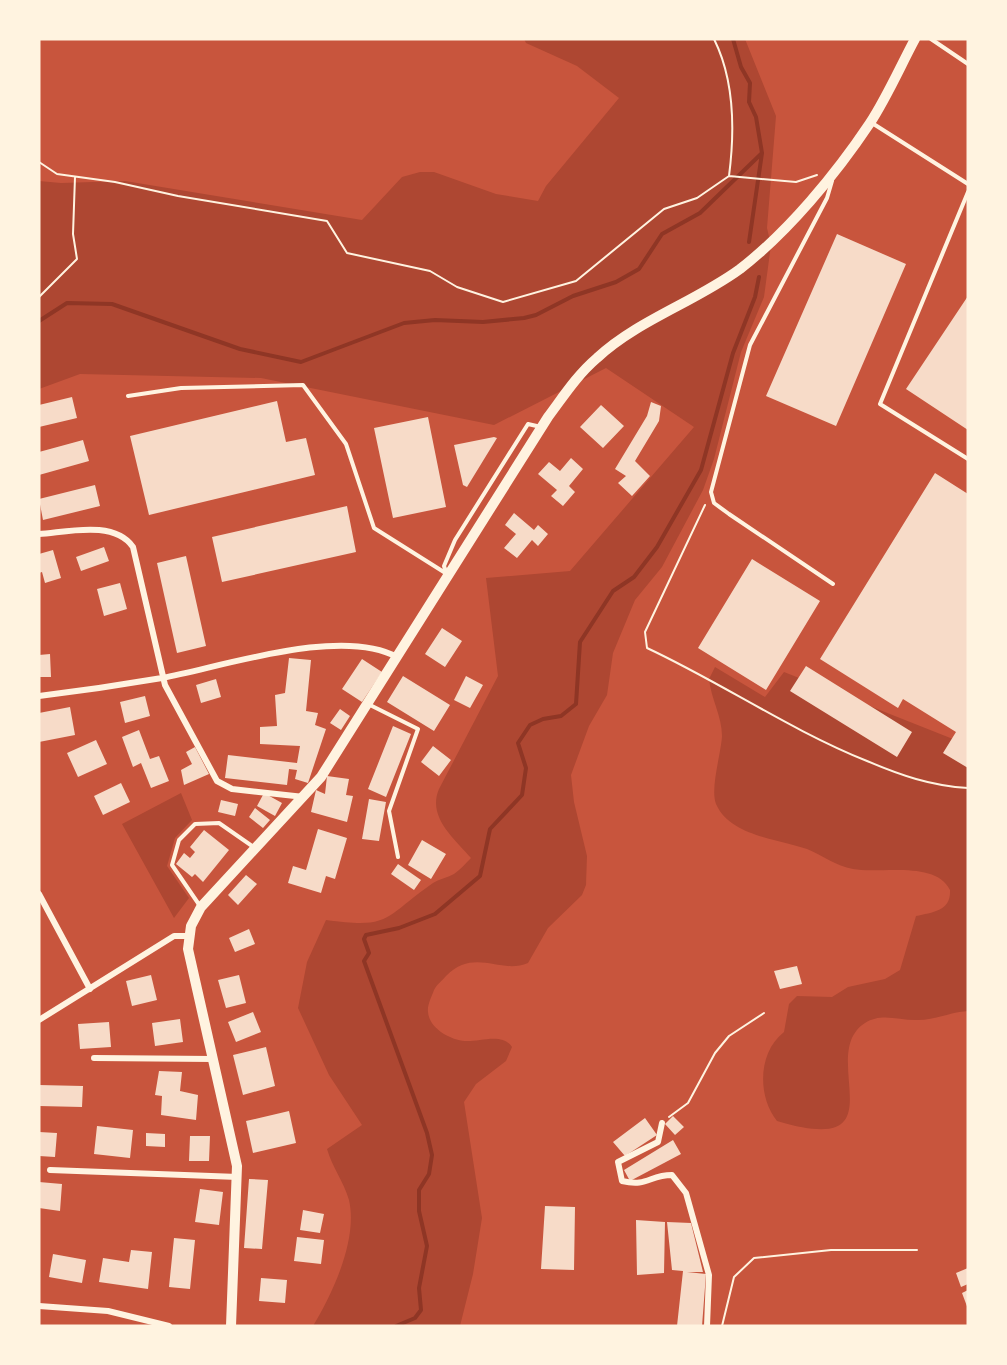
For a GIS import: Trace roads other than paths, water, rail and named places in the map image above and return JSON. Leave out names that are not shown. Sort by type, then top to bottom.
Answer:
[{"type":"street","points":[[231,1326],[238,1178],[234,1144],[188,949],[190,926],[201,907],[305,797],[321,777],[542,427],[579,376],[597,357],[623,338],[739,269],[783,230],[836,169],[871,122],[915,39]]},
{"type":"street","points":[[39,534],[104,530],[129,541],[134,547],[164,678],[208,765],[221,785],[232,789],[305,797]]},
{"type":"street","points":[[39,696],[164,678],[268,654],[313,648],[377,648],[397,657]]},
{"type":"street","points":[[39,894],[90,989]]},
{"type":"street","points":[[39,1020],[174,936],[188,936]]},
{"type":"street","points":[[94,1058],[213,1059]]},
{"type":"street","points":[[662,1123],[657,1143],[618,1162],[621,1181],[639,1185],[661,1175],[672,1175],[686,1193],[709,1275],[706,1326]]},
{"type":"street","points":[[50,1170],[238,1178]]},
{"type":"street","points":[[39,1306],[108,1311],[169,1326]]},
{"type":"lane","points":[[931,39],[968,64]]},
{"type":"lane","points":[[871,122],[968,184]]},
{"type":"lane","points":[[834,584],[714,503],[711,492],[750,345],[827,198],[836,169]]},
{"type":"lane","points":[[968,192],[880,404],[968,459]]},
{"type":"lane","points":[[128,396],[181,388],[303,385],[346,444],[374,528],[448,575]]},
{"type":"lane","points":[[368,703],[418,729],[390,812],[398,857]]},
{"type":"lane","points":[[201,907],[171,865],[179,840],[195,824],[219,823],[256,848]]},
{"type":"waterway","points":[[733,39],[741,67],[750,83],[749,102],[756,117],[762,153],[749,242]]},
{"type":"waterway","points":[[39,321],[67,303],[112,304],[240,349],[301,362],[404,323],[435,320],[483,322],[524,318],[536,315],[573,296],[616,282],[639,269],[662,234],[700,213],[762,153]]},
{"type":"waterway","points":[[396,1326],[415,1318],[421,1310],[419,1288],[427,1246],[419,1211],[419,1190],[429,1174],[432,1155],[427,1133],[364,961],[369,953],[364,939],[366,935],[399,928],[435,914],[480,876],[490,829],[522,795],[526,768],[518,743],[530,725],[543,719],[561,716],[576,704],[580,642],[613,591],[634,577],[657,547],[701,470],[733,353],[755,297],[759,277]]}]
